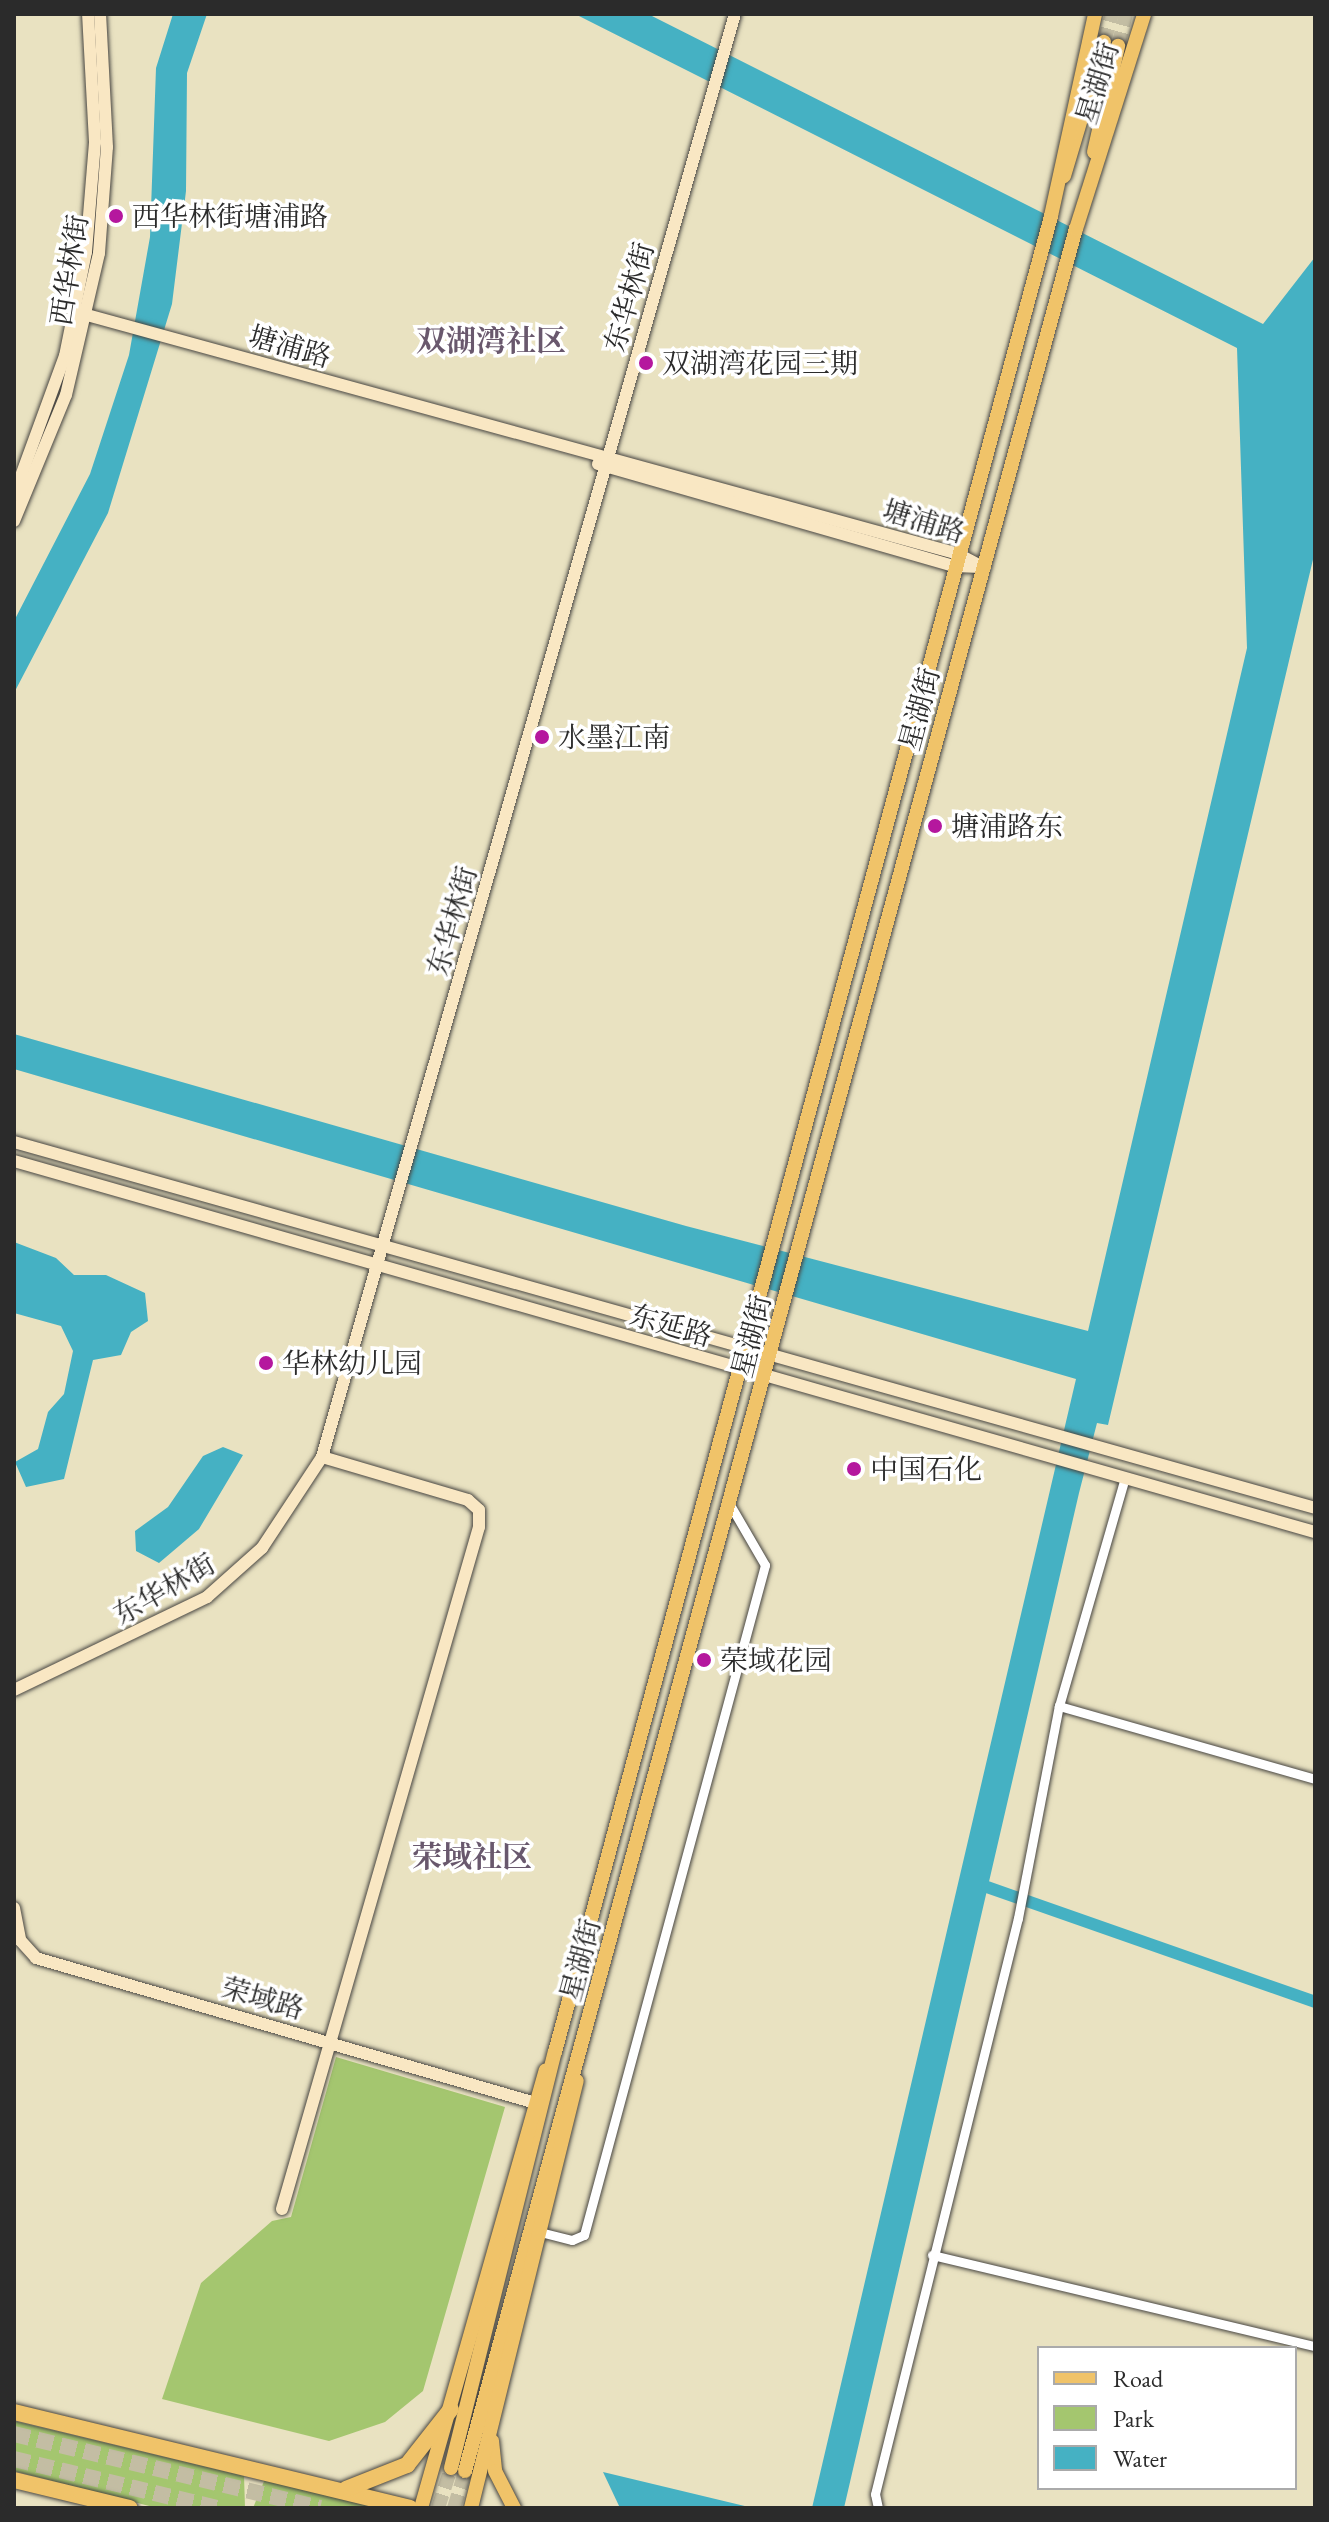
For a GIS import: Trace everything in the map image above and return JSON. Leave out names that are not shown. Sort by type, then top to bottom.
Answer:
[{"type":"highway","points":[[335,2490],[361,2487],[407,2465],[451,2409]]},
{"type":"highway","points":[[14,2412],[410,2508]]},
{"type":"highway","points":[[14,2480],[130,2508]]},
{"type":"main road","name":"星湖街","points":[[1052,212],[1095,14]]},
{"type":"main road","name":"星湖街","points":[[1081,211],[1111,44],[1040,248],[744,1345],[555,2052],[458,2469],[579,2061],[732,1508],[1081,211],[1144,14]]},
{"type":"main road","points":[[421,2508],[451,2409],[532,2102],[555,2052]]},
{"type":"main road","points":[[471,2508],[574,2119],[579,2061]]},
{"type":"main road","points":[[491,2426],[495,2471],[514,2508]]},
{"type":"street","name":"西华林街","points":[[14,495],[39,440],[82,313],[95,142],[88,14]]},
{"type":"street","name":"西华林街","points":[[14,521],[49,444],[82,313],[107,147],[100,14]]},
{"type":"street","name":"东华林街","points":[[14,1690],[182,1613],[235,1576],[287,1516],[322,1457],[380,1267],[735,14]]},
{"type":"street","name":"塘浦路","points":[[82,313],[984,568]]},
{"type":"street","name":"东延路","points":[[14,1142],[774,1353],[1315,1508]]},
{"type":"street","name":"东延路","points":[[14,1161],[1315,1532]]},
{"type":"street","points":[[282,2209],[479,1527],[479,1510],[468,1500],[322,1457]]},
{"type":"street","points":[[878,2508],[875,2494],[1027,1879],[1059,1706],[1125,1478]]},
{"type":"street","points":[[544,2233],[572,2240],[584,2235],[765,1565],[732,1508]]},
{"type":"street","points":[[1059,1706],[1315,1779]]},
{"type":"street","name":"荣域路","points":[[14,1908],[20,1940],[36,1958],[532,2102]]},
{"type":"street","points":[[932,2255],[1315,2346]]},
{"type":"green space","points":[[336,2057],[505,2107],[423,2391],[385,2422],[329,2441],[162,2399],[201,2283],[272,2221],[291,2217]]},
{"type":"green space","points":[[14,2421],[244,2476],[245,2508],[157,2508],[14,2471]]},
{"type":"green space","points":[[265,2479],[376,2508],[253,2508]]},
{"type":"water","points":[[173,14],[207,14],[187,73],[186,191],[172,304],[108,513],[14,693],[14,621],[90,474],[129,355],[150,237],[156,68]]},
{"type":"water","points":[[575,14],[648,14],[1263,324],[1315,257],[1315,551],[1108,1425],[1097,1423],[1079,1493],[844,2508],[812,2508],[1076,1379],[14,1069],[14,1034],[686,1226],[1088,1331],[1247,648],[1237,348]]},
{"type":"water","points":[[14,1242],[56,1258],[74,1275],[106,1275],[145,1293],[148,1321],[131,1332],[121,1355],[93,1360],[64,1479],[26,1487],[15,1462],[38,1449],[48,1412],[64,1394],[73,1351],[61,1326],[14,1313]]},
{"type":"water","points":[[223,1447],[243,1455],[199,1529],[159,1563],[136,1551],[135,1531],[168,1507],[203,1456]]},
{"type":"water","points":[[603,2472],[753,2508],[620,2508]]},
{"type":"waterway","points":[[987,1887],[1315,2002]]},
{"type":"tunnel","points":[[1104,42],[1112,14]]},
{"type":"tunnel","points":[[1118,46],[1126,14]]},
{"type":"tunnel","points":[[14,2434],[320,2508]]},
{"type":"tunnel","points":[[14,2459],[217,2508]]},
{"type":"tunnel","points":[[438,2508],[451,2468]]},
{"type":"tunnel","points":[[454,2508],[465,2471]]},
{"type":"place","name":"西华林街塘浦路","points":[[116,216]]},
{"type":"place","name":"双湖湾花园三期","points":[[646,363]]},
{"type":"place","name":"水墨江南","points":[[542,737]]},
{"type":"place","name":"塘浦路东","points":[[935,826]]},
{"type":"place","name":"华林幼儿园","points":[[266,1363]]},
{"type":"place","name":"中国石化","points":[[854,1469]]},
{"type":"place","name":"荣域花园","points":[[704,1660]]},
{"type":"district","name":"双湖湾社区","points":[[491,341]]},
{"type":"district","name":"荣域社区","points":[[472,1857]]}]
